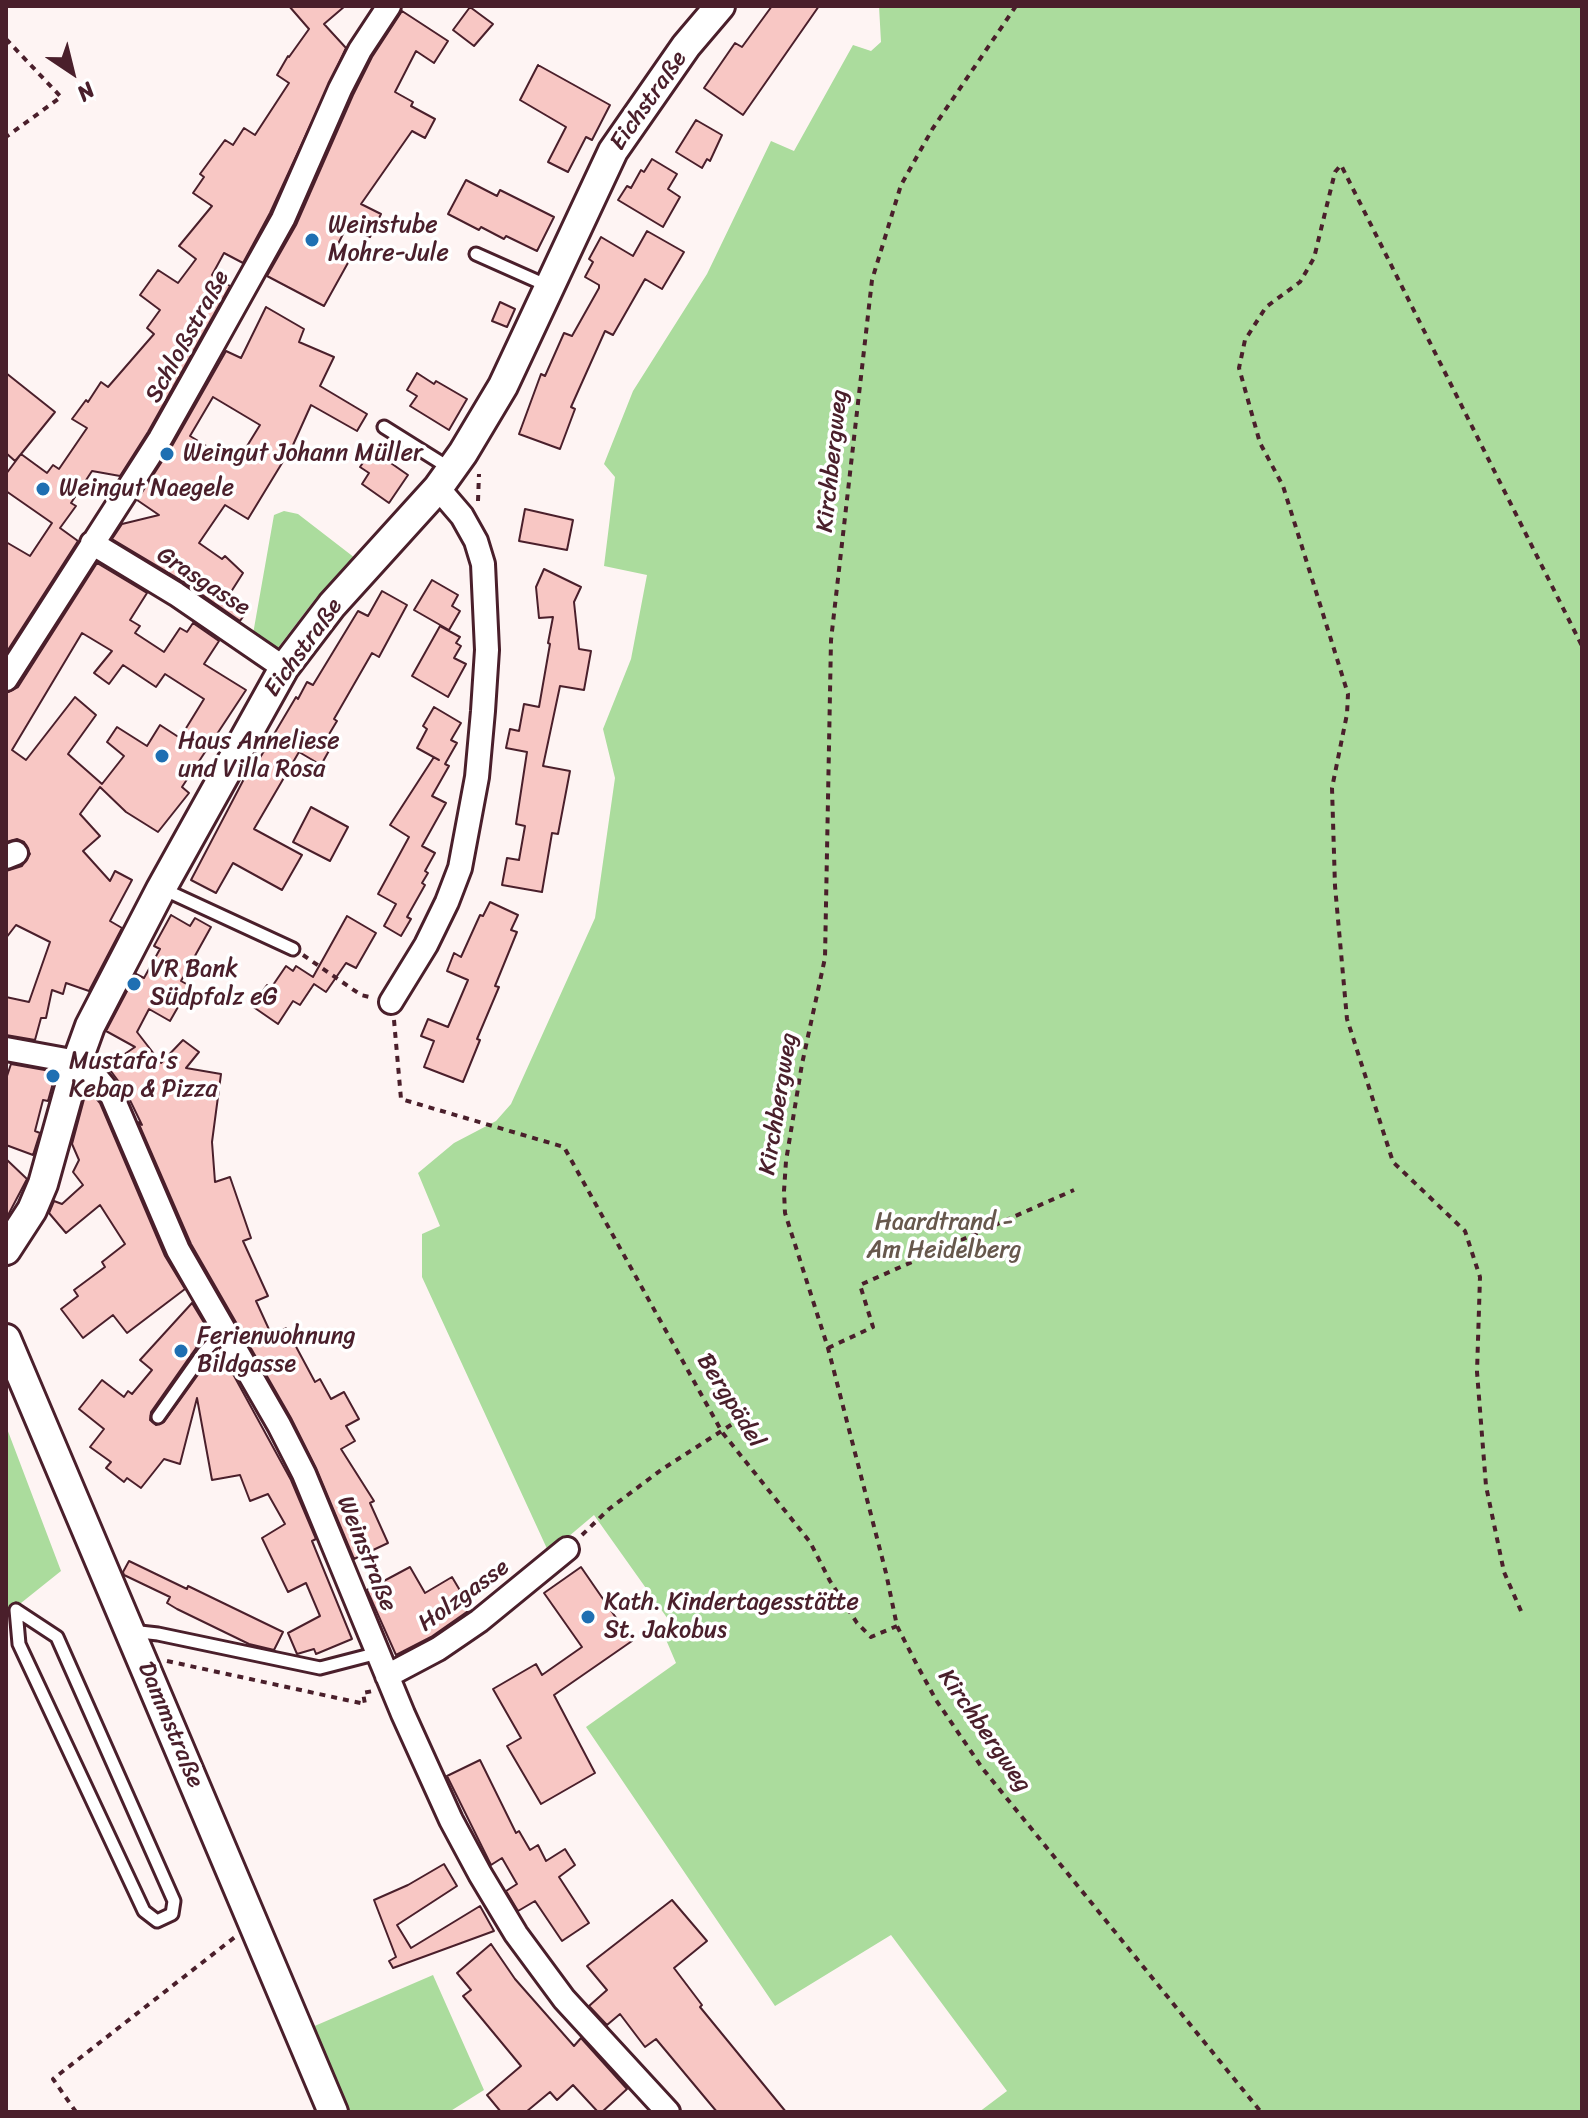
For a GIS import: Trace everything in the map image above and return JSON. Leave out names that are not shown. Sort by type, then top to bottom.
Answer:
[{"type":"street","name":"Schloßstraße","points":[[6,679],[160,439],[283,219],[340,89],[360,50],[389,6]]},
{"type":"street","name":"Eichstraße","points":[[6,1250],[32,1210],[43,1184],[77,1062],[97,1012],[161,889],[284,668],[332,605],[444,479],[503,386],[613,151],[717,7]]},
{"type":"street","points":[[391,1002],[426,945],[460,868],[468,831],[483,711],[487,650],[483,564],[476,541],[444,479]]},
{"type":"street","name":"Grasgasse","points":[[92,543],[176,594],[284,668]]},
{"type":"street","points":[[6,1049],[77,1062]]},
{"type":"street","name":"Weinstraße","points":[[77,1062],[94,1073],[112,1096],[160,1212],[304,1474],[387,1676],[451,1820],[516,1934],[564,1999],[668,2112]]},
{"type":"street","name":"Dammstraße","points":[[6,1339],[333,2112]]},
{"type":"street","name":"Holzgasse","points":[[387,1676],[438,1649],[479,1621],[567,1549]]},
{"type":"lane","points":[[476,254],[549,287]]},
{"type":"lane","points":[[384,427],[444,479]]},
{"type":"lane","points":[[161,889],[293,949]]},
{"type":"lane","points":[[158,1417],[204,1352],[225,1330]]},
{"type":"lane","points":[[16,1610],[57,1637],[174,1901],[172,1914],[157,1921],[144,1911],[19,1644],[16,1610]]},
{"type":"lane","points":[[136,1644],[158,1634],[320,1668],[378,1653]]},
{"type":"path","name":"Kirchbergweg","points":[[1016,6],[933,128],[901,185],[872,280],[831,640],[825,958],[802,1064],[784,1191],[791,1237],[828,1348],[897,1626],[936,1700],[983,1769],[1261,2112]]},
{"type":"path","points":[[6,39],[61,97],[6,137]]},
{"type":"path","points":[[1521,1611],[1504,1572],[1486,1486],[1477,1372],[1480,1277],[1465,1231],[1393,1162],[1347,1019],[1335,886],[1332,788],[1348,694],[1283,486],[1260,443],[1239,368],[1245,340],[1266,307],[1300,282],[1314,258],[1335,172],[1341,165],[1582,646]]},
{"type":"path","points":[[293,949],[361,995],[391,1002]]},
{"type":"path","name":"Bergpädel","points":[[391,1002],[401,1099],[564,1147],[722,1432],[810,1542],[857,1623],[871,1637],[897,1626]]},
{"type":"path","points":[[828,1348],[873,1327],[860,1285],[1074,1190]]},
{"type":"path","points":[[567,1549],[609,1509],[650,1478],[734,1423]]},
{"type":"path","points":[[136,1644],[365,1704]]},
{"type":"path","points":[[76,2112],[53,2079],[221,1947],[254,1925]]},
{"type":"green space","name":"Haardtrand - Am Heidelberg","points":[[879,6],[1582,6],[1582,2112],[979,2112],[1007,2091],[891,1935],[775,2006],[586,1727],[676,1663],[661,1628],[670,1622],[594,1515],[549,1553],[422,1277],[422,1234],[440,1226],[418,1173],[454,1143],[496,1121],[511,1104],[595,918],[615,778],[603,729],[631,659],[647,575],[604,566],[615,477],[604,464],[633,391],[707,274],[771,141],[794,151],[853,45],[871,51],[881,42]]},
{"type":"green space","points":[[284,511],[298,514],[355,558],[316,598],[277,649],[253,634],[274,515]]},
{"type":"green space","points":[[6,1426],[61,1571],[6,1615]]},
{"type":"green space","points":[[433,1975],[484,2090],[449,2112],[344,2112],[310,2028]]},
{"type":"building","points":[[289,6],[345,6],[324,24],[346,48],[270,213],[243,263],[224,253],[212,275],[230,286],[120,476],[92,471],[71,503],[76,506],[60,528],[78,541],[6,653],[6,542],[30,556],[52,523],[6,491],[6,474],[21,454],[47,473],[53,465],[59,469],[87,428],[72,419],[101,382],[108,387],[154,334],[147,328],[160,310],[140,295],[158,270],[178,283],[196,259],[179,246],[212,206],[193,193],[204,177],[200,174],[225,140],[233,145],[244,128],[255,135],[289,83],[277,75],[309,29]]},
{"type":"building","points":[[772,6],[819,6],[743,115],[704,88],[735,43],[742,47]]},
{"type":"building","points":[[470,7],[493,24],[474,46],[453,30]]},
{"type":"building","points":[[402,11],[448,41],[434,63],[416,51],[395,92],[413,102],[411,106],[435,119],[425,138],[412,131],[361,204],[381,214],[370,237],[347,226],[334,252],[349,261],[324,306],[267,276],[296,225],[372,57]]},
{"type":"building","points":[[538,65],[610,105],[592,140],[586,137],[568,172],[548,162],[566,127],[520,100]]},
{"type":"building","points":[[696,120],[722,135],[710,161],[707,159],[702,168],[676,152]]},
{"type":"building","points":[[652,159],[677,174],[668,189],[680,197],[663,227],[618,200]]},
{"type":"building","points":[[466,180],[497,196],[500,190],[554,217],[537,251],[506,236],[504,239],[481,227],[479,230],[448,214]]},
{"type":"building","points":[[647,231],[684,252],[662,289],[645,279],[613,335],[605,331],[571,407],[575,409],[560,449],[519,434],[541,374],[545,376],[564,333],[572,336],[599,288],[585,277],[593,262],[589,259],[601,237],[633,256]]},
{"type":"building","points":[[500,302],[515,309],[507,327],[492,321]]},
{"type":"building","points":[[266,307],[304,329],[299,342],[334,357],[320,386],[367,414],[357,431],[311,405],[293,445],[248,519],[225,505],[199,543],[222,559],[225,556],[243,573],[229,595],[249,608],[240,621],[184,582],[112,539],[122,524],[159,515],[137,500],[226,351],[241,358]],"holes":[[[213,397],[260,425],[236,464],[190,436]]]},
{"type":"building","points":[[6,373],[55,412],[15,461],[6,453]]},
{"type":"building","points":[[417,373],[467,399],[449,430],[410,406],[417,396],[407,390]]},
{"type":"building","points":[[372,450],[408,475],[389,503],[362,484],[369,473],[360,467]]},
{"type":"building","points":[[525,509],[573,520],[567,550],[519,541]]},
{"type":"building","points":[[97,563],[147,593],[130,620],[140,626],[135,633],[164,652],[180,628],[187,632],[193,623],[219,641],[204,664],[246,690],[182,787],[189,793],[158,832],[126,812],[100,787],[80,814],[100,836],[83,851],[110,881],[115,871],[132,880],[110,921],[122,928],[89,991],[66,983],[63,994],[52,990],[46,1018],[41,1018],[35,1040],[6,1035],[6,997],[29,1002],[50,942],[16,925],[6,938],[6,871],[22,866],[30,854],[24,842],[17,839],[6,842],[6,693],[18,687]],"holes":[[[82,633],[112,651],[94,673],[109,684],[123,665],[156,687],[165,674],[204,699],[180,738],[160,725],[147,746],[117,727],[107,742],[124,756],[102,784],[68,754],[96,715],[75,697],[26,760],[12,750]]]},
{"type":"building","points":[[544,569],[581,587],[574,602],[579,649],[591,651],[584,690],[560,686],[543,766],[570,771],[558,834],[552,833],[542,892],[502,885],[507,858],[519,860],[525,826],[516,824],[527,752],[506,748],[510,729],[519,731],[524,704],[539,707],[550,644],[553,617],[539,618],[536,587]]},
{"type":"building","points":[[432,580],[458,595],[452,606],[460,611],[449,630],[414,610]]},
{"type":"building","points":[[382,591],[407,605],[379,657],[372,653],[334,719],[337,721],[328,736],[335,740],[321,765],[299,752],[254,829],[302,855],[282,890],[233,863],[216,893],[191,880],[245,777],[248,778],[296,697],[298,699],[307,682],[313,685],[358,611],[368,616]]},
{"type":"building","points":[[440,626],[460,637],[456,643],[461,646],[454,658],[466,664],[448,697],[412,676]]},
{"type":"building","points":[[434,707],[461,723],[451,740],[457,743],[445,764],[449,766],[432,796],[446,803],[422,846],[435,853],[425,871],[428,873],[422,883],[425,885],[407,917],[411,919],[401,936],[384,926],[396,904],[378,894],[409,837],[390,825],[434,757],[417,748],[427,729],[423,726]]},
{"type":"building","points":[[311,807],[348,827],[330,861],[293,842]]},
{"type":"building","points":[[490,902],[518,915],[511,930],[517,932],[495,986],[499,987],[463,1082],[424,1067],[434,1041],[421,1036],[428,1019],[448,1027],[468,980],[447,971],[454,953],[461,957],[480,915],[483,916]]},
{"type":"building","points":[[171,915],[190,926],[195,918],[211,927],[181,981],[190,986],[170,1021],[149,1009],[137,1032],[161,1063],[183,1040],[199,1052],[186,1068],[221,1074],[212,1142],[215,1182],[230,1177],[251,1238],[243,1241],[268,1296],[256,1301],[272,1336],[286,1328],[315,1382],[320,1379],[331,1399],[344,1392],[359,1419],[346,1426],[355,1441],[341,1449],[374,1501],[370,1503],[388,1543],[354,1559],[316,1468],[291,1418],[191,1244],[138,1122],[142,1125],[125,1090],[107,1066],[135,1047],[106,1031],[136,974],[144,978],[160,949],[154,946]]},
{"type":"building","points":[[347,916],[376,933],[356,968],[346,963],[326,992],[314,984],[300,1005],[293,1001],[278,1024],[252,1006],[267,985],[271,988],[286,966],[293,971],[296,966],[313,977]]},
{"type":"building","points":[[11,1064],[56,1072],[48,1101],[43,1100],[35,1131],[40,1133],[33,1155],[6,1145],[6,1079]]},
{"type":"building","points":[[87,1088],[100,1103],[165,1256],[185,1289],[127,1333],[113,1315],[83,1338],[61,1309],[78,1296],[74,1290],[105,1267],[102,1262],[125,1244],[100,1205],[66,1233],[49,1213],[54,1201],[62,1204],[83,1185],[73,1172],[79,1160],[72,1144]]},
{"type":"building","points":[[6,1159],[27,1179],[6,1219]]},
{"type":"building","points":[[192,1303],[206,1326],[196,1348],[151,1412],[150,1420],[156,1425],[164,1422],[210,1358],[221,1352],[291,1480],[352,1639],[316,1654],[314,1649],[297,1654],[288,1633],[320,1616],[306,1583],[288,1592],[262,1538],[285,1524],[268,1494],[250,1501],[240,1475],[212,1480],[197,1398],[180,1464],[164,1459],[141,1488],[127,1478],[124,1482],[106,1468],[111,1462],[90,1447],[104,1429],[79,1409],[102,1380],[124,1397],[128,1391],[132,1394],[152,1370],[140,1360]]},
{"type":"building","points":[[129,1561],[283,1632],[274,1650],[249,1644],[167,1603],[170,1597],[124,1575]]},
{"type":"building","points":[[410,1567],[425,1593],[452,1577],[471,1609],[431,1637],[396,1655],[367,1590]]},
{"type":"building","points":[[581,1567],[632,1641],[554,1695],[595,1773],[541,1804],[507,1746],[521,1738],[493,1689],[536,1664],[542,1675],[582,1647],[544,1593]]},
{"type":"building","points":[[480,1760],[516,1833],[519,1831],[530,1850],[538,1845],[546,1861],[565,1849],[575,1865],[559,1877],[589,1923],[562,1941],[535,1901],[518,1911],[506,1891],[517,1884],[502,1858],[491,1865],[447,1776]]},
{"type":"building","points":[[444,1864],[457,1886],[397,1925],[411,1948],[480,1906],[494,1931],[393,1968],[389,1961],[396,1957],[374,1900]]},
{"type":"building","points":[[672,1900],[707,1941],[674,1968],[702,2005],[700,2007],[786,2112],[717,2112],[656,2039],[645,2047],[620,2014],[607,2025],[589,2006],[607,1990],[587,1966]]},
{"type":"building","points":[[491,1944],[515,1979],[574,2046],[581,2038],[627,2089],[602,2112],[598,2112],[573,2085],[557,2100],[550,2092],[526,2112],[501,2112],[487,2095],[521,2066],[463,1996],[471,1990],[457,1973]]},
{"type":"place","name":"Weinstube Mohre-Jule","points":[[312,240]]},
{"type":"place","name":"Weingut Johann Müller","points":[[167,454]]},
{"type":"place","name":"Weingut Naegele","points":[[43,489]]},
{"type":"place","name":"Haus Anneliese und Villa Rosa","points":[[162,756]]},
{"type":"place","name":"VR Bank Südpfalz eG","points":[[134,984]]},
{"type":"place","name":"Mustafa's Kebap & Pizza","points":[[53,1076]]},
{"type":"place","name":"Ferienwohnung Bildgasse","points":[[181,1351]]},
{"type":"place","name":"Kath. Kindertagesstätte St. Jakobus","points":[[588,1617]]}]
